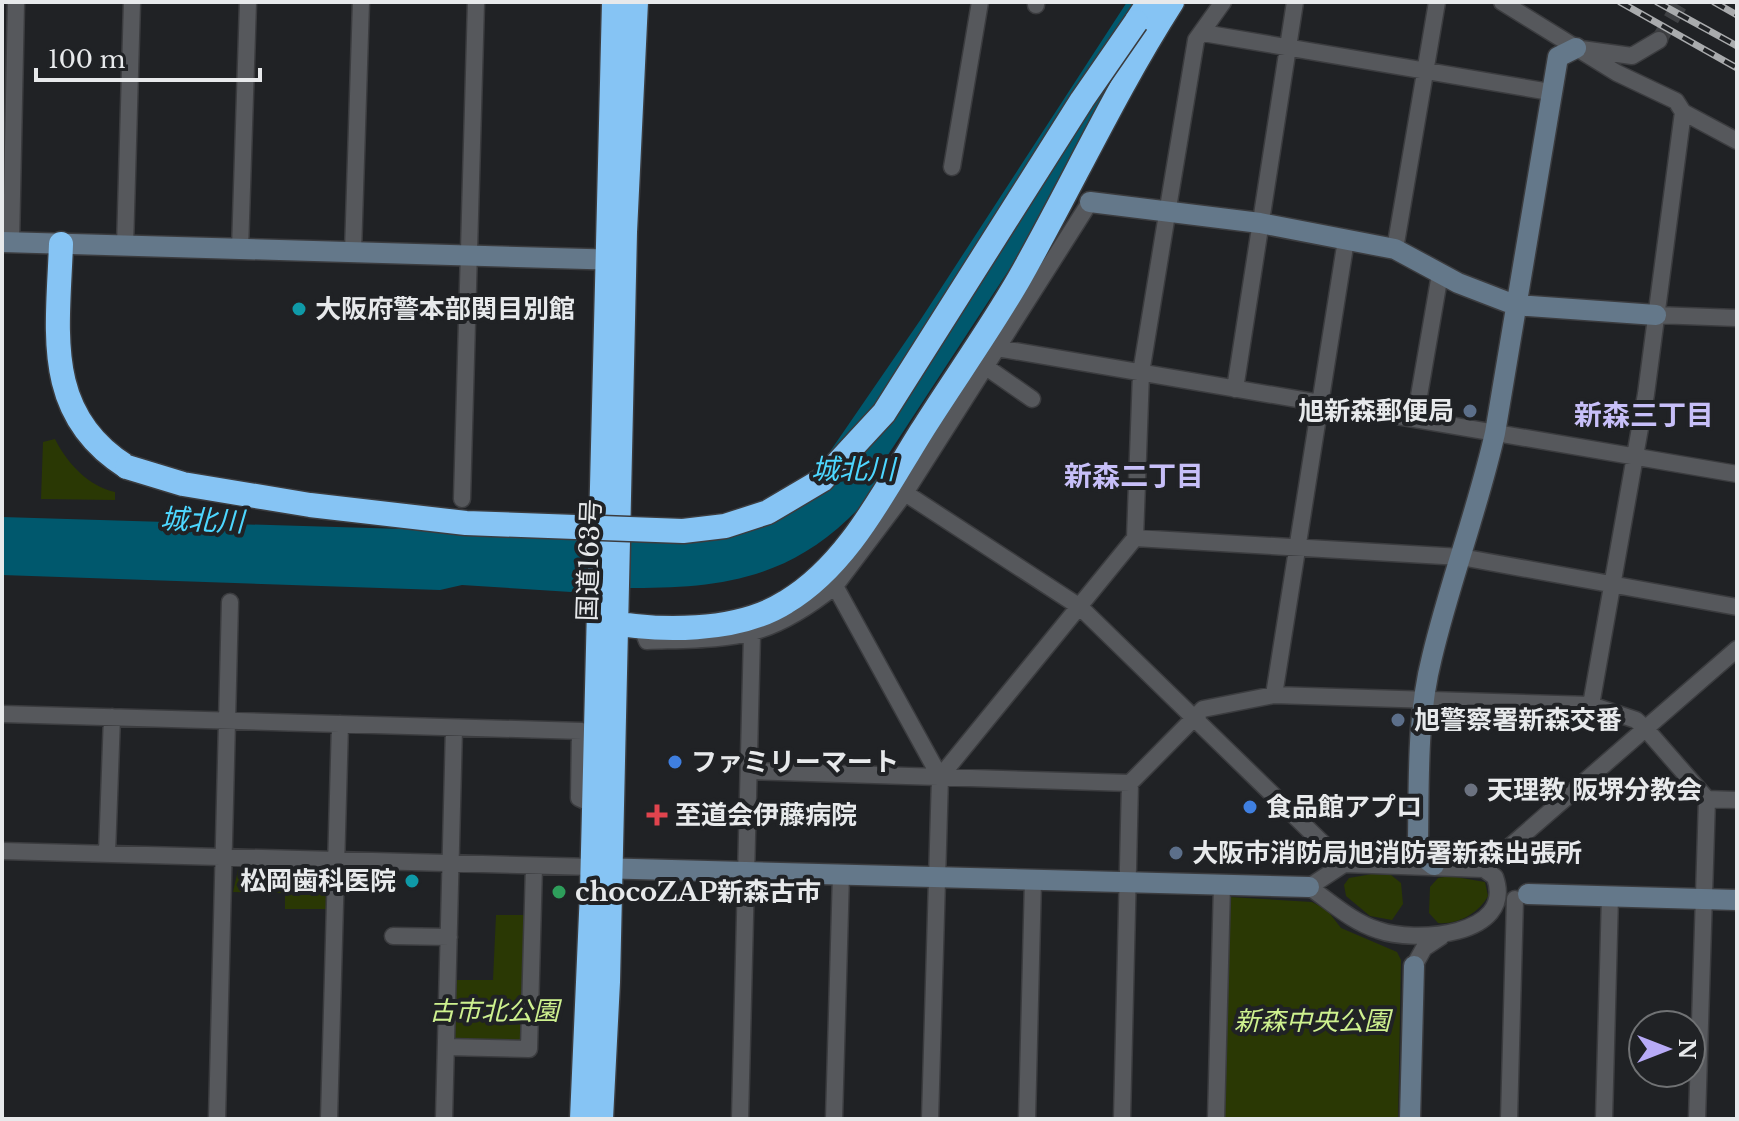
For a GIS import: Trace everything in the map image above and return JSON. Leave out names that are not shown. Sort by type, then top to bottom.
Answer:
[{"type":"highway","name":"国道163号","points":[[582,1119],[618,620],[610,520],[615,259],[614,2]]},
{"type":"highway","name":"国道163号","points":[[615,259],[636,2]]},
{"type":"highway","points":[[618,620],[711,624],[757,615],[803,592],[831,565],[861,525],[1018,280],[1139,54],[1172,2]]},
{"type":"highway","points":[[61,244],[58,349],[68,401],[91,439],[127,467],[163,480],[310,505],[466,523],[683,531],[725,526],[768,512],[822,480],[884,413],[1082,100],[1143,12]]},
{"type":"highway","name":"国道163号","points":[[601,1119],[601,868],[592,804],[618,620]]},
{"type":"street","points":[[16,2],[7,242],[615,259]]},
{"type":"street","points":[[125,246],[132,2]]},
{"type":"street","points":[[240,249],[248,2]]},
{"type":"street","points":[[353,252],[361,2]]},
{"type":"street","points":[[462,499],[476,2]]},
{"type":"street","points":[[952,167],[980,2]]},
{"type":"street","points":[[940,777],[1135,538],[1141,373],[1167,211],[1196,40],[1223,2]]},
{"type":"street","points":[[1235,389],[1295,2]]},
{"type":"street","points":[[1395,249],[1437,2]]},
{"type":"street","points":[[1502,2],[1617,73],[1676,101],[1683,112],[1737,141]]},
{"type":"street","points":[[1203,33],[1550,92]]},
{"type":"street","points":[[1434,865],[1425,858],[1418,839],[1424,701],[1431,659],[1482,493],[1495,433],[1558,57],[1576,48],[1632,56],[1659,40]]},
{"type":"street","points":[[1591,705],[1636,457],[1683,112]]},
{"type":"street","points":[[618,620],[647,641],[752,634],[803,610],[835,586],[905,493],[1090,202],[1260,223],[1395,249],[1440,274],[1515,305],[1737,318]]},
{"type":"street","points":[[1274,695],[1346,240]]},
{"type":"street","points":[[1415,419],[1440,274]]},
{"type":"street","points":[[997,348],[1737,474]]},
{"type":"street","points":[[986,367],[1032,399]]},
{"type":"street","points":[[905,493],[1080,607],[1194,716],[1339,869]]},
{"type":"street","points":[[1135,538],[1461,557],[1737,607]]},
{"type":"street","points":[[835,586],[940,777],[930,1119]]},
{"type":"street","points":[[217,1119],[230,602]]},
{"type":"street","points":[[740,1119],[752,634]]},
{"type":"street","points":[[1489,873],[1645,728],[1737,649]]},
{"type":"street","points":[[1122,1119],[1130,783],[1203,709],[1274,695],[1591,705],[1636,720],[1645,728],[1707,799],[1697,1119]]},
{"type":"street","points":[[2,714],[581,731],[579,798],[592,804]]},
{"type":"street","points":[[107,853],[112,717]]},
{"type":"street","points":[[329,1119],[340,724]]},
{"type":"street","points":[[444,1119],[454,728]]},
{"type":"street","points":[[750,771],[1130,783]]},
{"type":"street","points":[[1707,799],[1737,800]]},
{"type":"street","points":[[2,851],[1309,887],[1363,925],[1395,935],[1445,934],[1472,926],[1494,907],[1522,896],[1737,900]]},
{"type":"street","points":[[1309,887],[1339,869],[1434,865],[1489,873],[1522,896]]},
{"type":"street","points":[[446,1047],[529,1049],[534,866]]},
{"type":"street","points":[[1335,903],[1331,886],[1339,869]]},
{"type":"street","points":[[1489,873],[1498,892],[1494,907]]},
{"type":"street","points":[[834,1119],[841,874]]},
{"type":"street","points":[[1027,1119],[1033,880]]},
{"type":"street","points":[[1216,1119],[1222,885]]},
{"type":"street","points":[[1509,1119],[1522,896]]},
{"type":"street","points":[[1604,1119],[1610,896]]},
{"type":"street","points":[[1410,1119],[1414,966],[1424,948],[1445,934]]},
{"type":"street","points":[[1395,935],[1414,966]]},
{"type":"street","points":[[393,936],[449,937]]},
{"type":"green space","points":[[55,439],[79,472],[96,485],[115,492],[115,500],[41,499],[43,442]]},
{"type":"green space","points":[[238,870],[325,871],[326,909],[285,909],[285,893],[233,892]]},
{"type":"green space","points":[[1391,875],[1401,883],[1403,904],[1392,920],[1370,916],[1346,896],[1344,885],[1349,878]]},
{"type":"green space","points":[[1450,876],[1485,882],[1488,896],[1467,917],[1438,923],[1429,913],[1430,887],[1438,878]]},
{"type":"green space","name":"新森中央公園","points":[[1229,897],[1312,902],[1327,910],[1341,928],[1397,952],[1401,960],[1398,1119],[1223,1119]]},
{"type":"green space","name":"古市北公園","points":[[496,915],[528,915],[525,1036],[518,1044],[455,1043],[456,980],[493,980]]},
{"type":"water","name":"城北川","points":[[1127,2],[1184,2],[882,464],[879,480],[871,494],[848,519],[818,543],[788,561],[724,582],[657,588],[584,588],[571,592],[462,585],[440,590],[2,575],[2,517],[700,538],[807,485],[921,319]]},
{"type":"tunnel","points":[[1659,40],[1681,2]]},
{"type":"railway","points":[[1620,2],[1737,68]]},
{"type":"railway","points":[[1657,2],[1737,46]]},
{"type":"railway","points":[[1714,2],[1737,15]]},
{"type":"place","name":"大阪府警本部関目別館","points":[[299,309]]},
{"type":"place","name":"旭新森郵便局","points":[[1470,411]]},
{"type":"place","name":"旭警察署新森交番","points":[[1398,720]]},
{"type":"place","name":"ファミリーマート","points":[[675,762]]},
{"type":"place","name":"天理教 阪堺分教会","points":[[1471,790]]},
{"type":"place","name":"食品館アプロ","points":[[1250,807]]},
{"type":"place","name":"至道会伊藤病院","points":[[657,815]]},
{"type":"place","name":"大阪市消防局旭消防署新森出張所","points":[[1176,853]]},
{"type":"place","name":"松岡歯科医院","points":[[412,881]]},
{"type":"place","name":"chocoZAP新森古市","points":[[559,892]]},
{"type":"district","name":"新森三丁目","points":[[1644,415]]},
{"type":"district","name":"新森二丁目","points":[[1134,476]]}]
